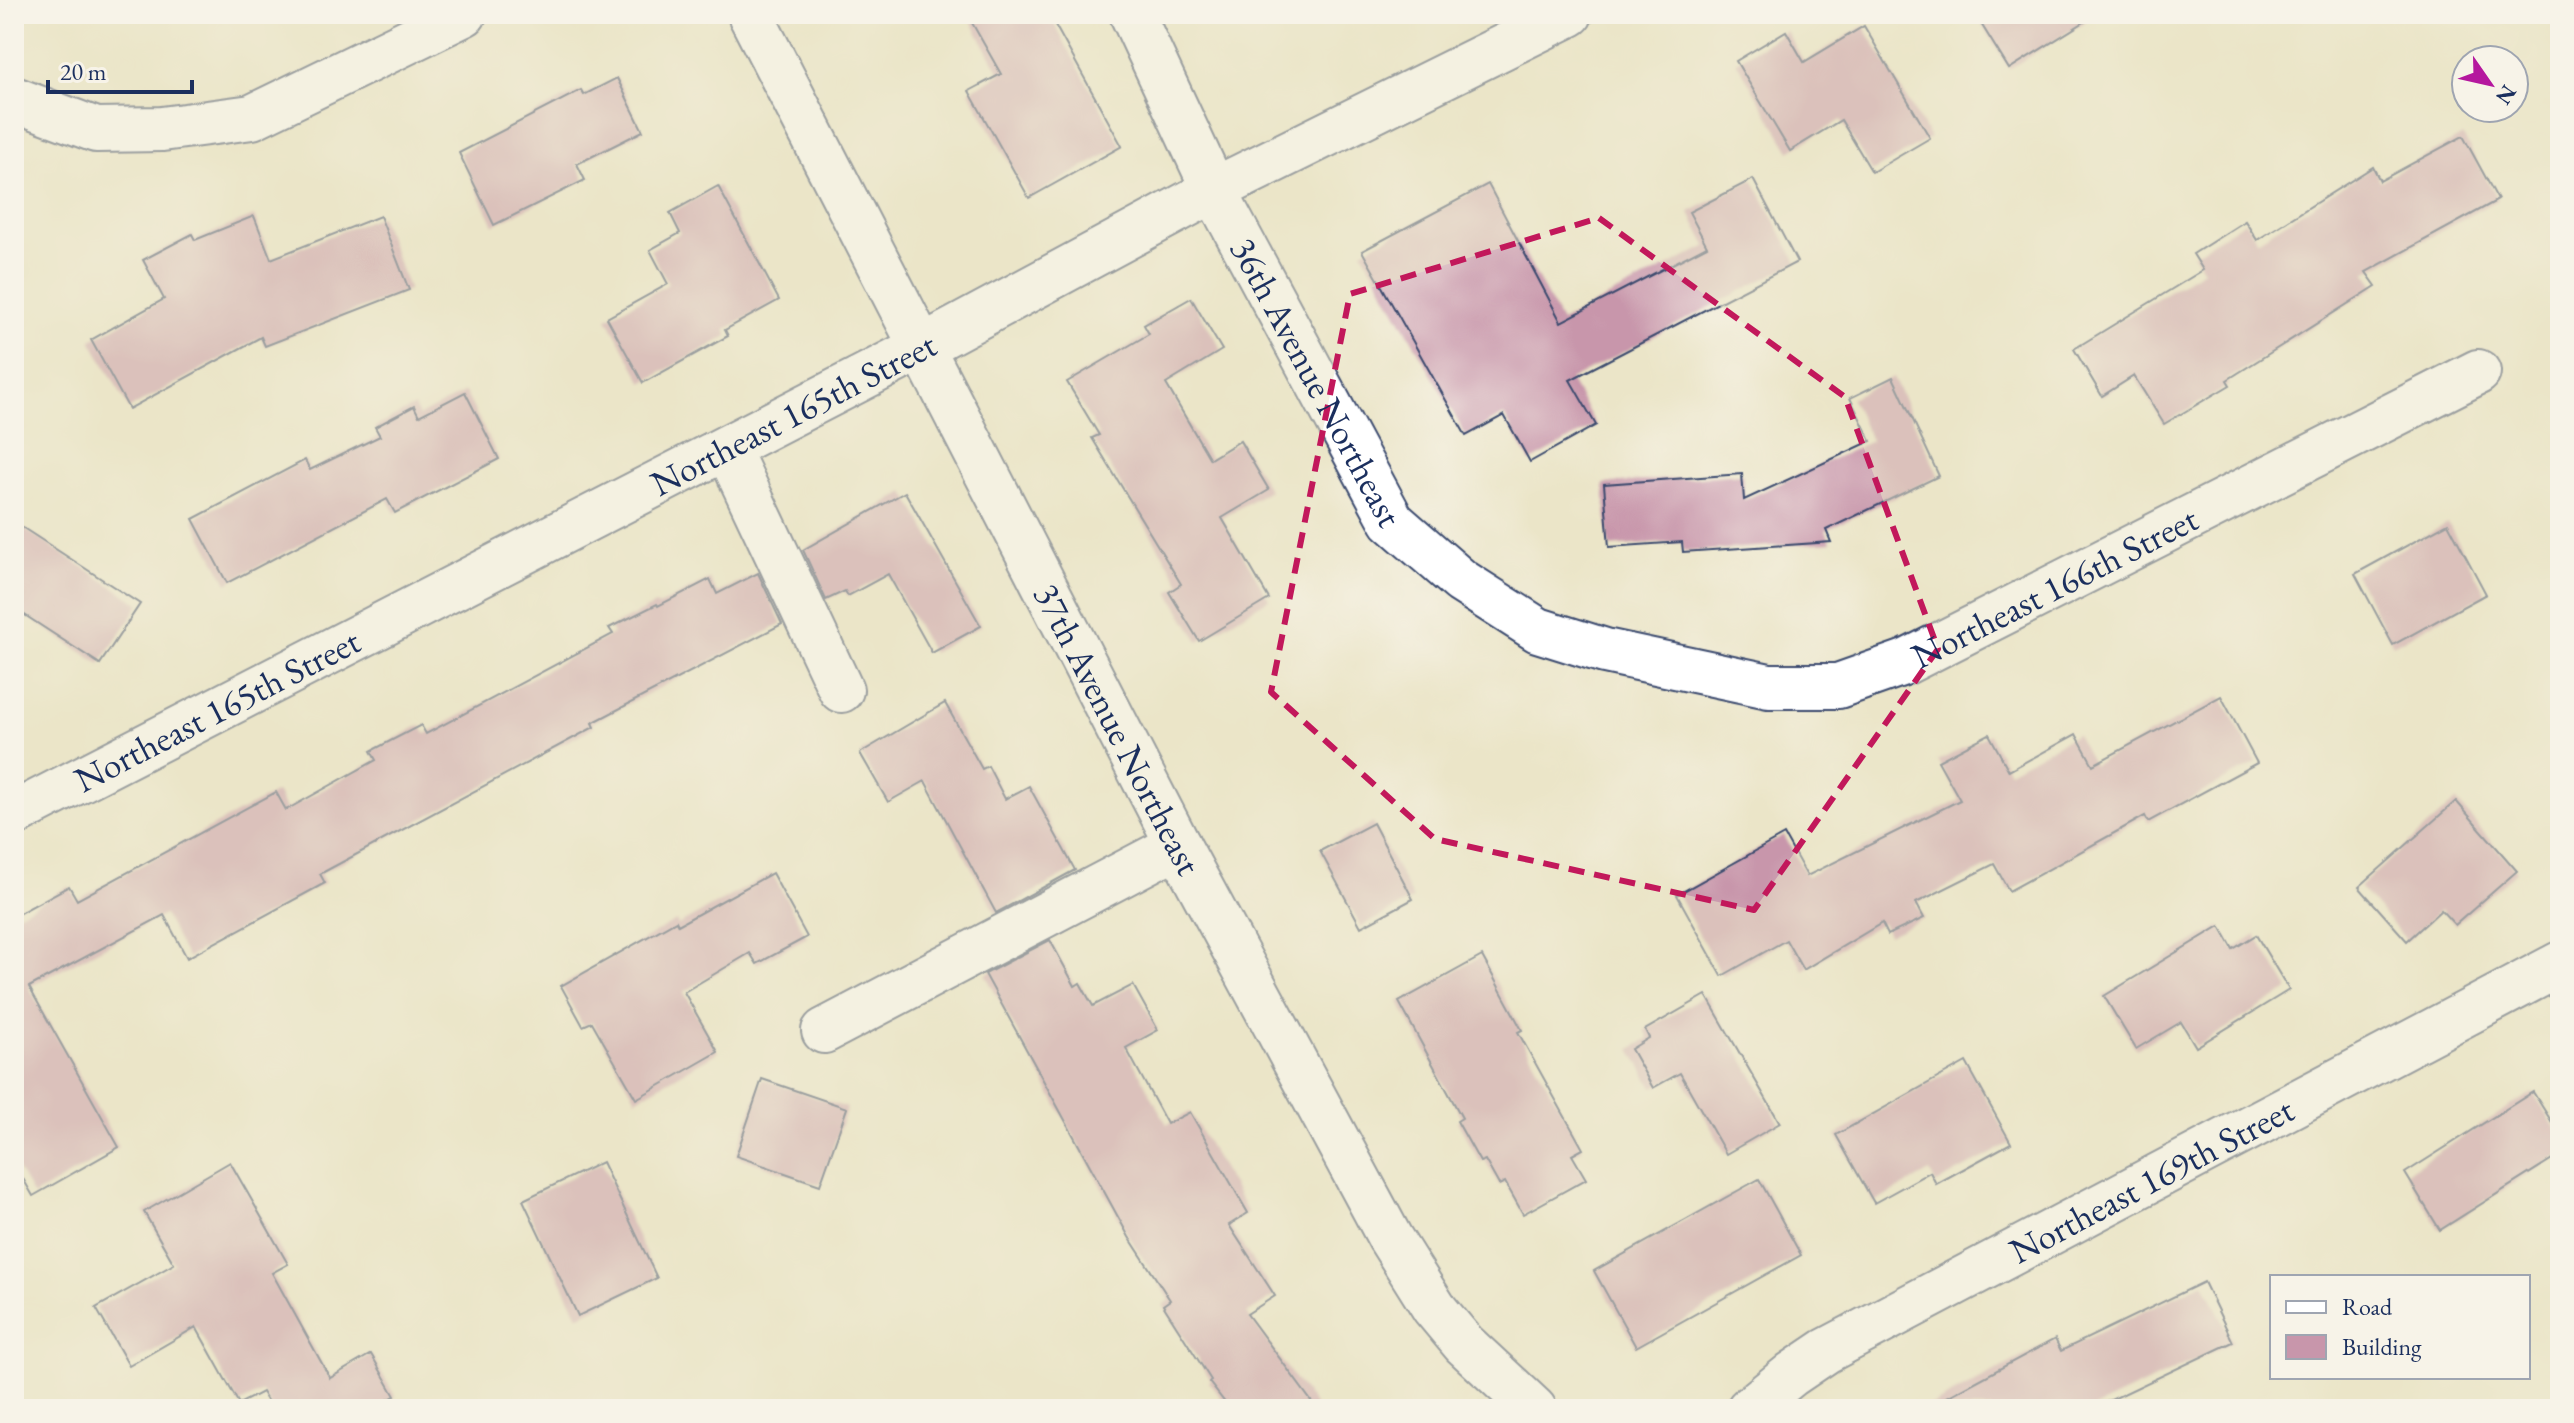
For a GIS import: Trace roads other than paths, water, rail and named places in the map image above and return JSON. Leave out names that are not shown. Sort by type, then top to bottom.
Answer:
[{"type":"street","points":[[14,99],[96,130],[162,129],[252,117],[464,14]]},
{"type":"street","name":"37th Avenue Northeast","points":[[750,14],[1178,845],[1397,1250],[1434,1308],[1464,1344],[1534,1409]]},
{"type":"street","name":"36th Avenue Northeast","points":[[1132,14],[1214,190],[1392,521],[1461,581],[1538,630],[1605,651]]},
{"type":"street","name":"Northeast 165th Street","points":[[14,814],[922,347],[1214,190],[1570,14]]},
{"type":"street","name":"Northeast 166th Street","points":[[1605,651],[1769,686],[1838,686],[1906,662],[2478,372]]},
{"type":"street","points":[[727,448],[841,690]]},
{"type":"street","points":[[824,1031],[1178,845]]},
{"type":"street","name":"Northeast 169th Street","points":[[1749,1409],[1826,1351],[2560,964]]}]
